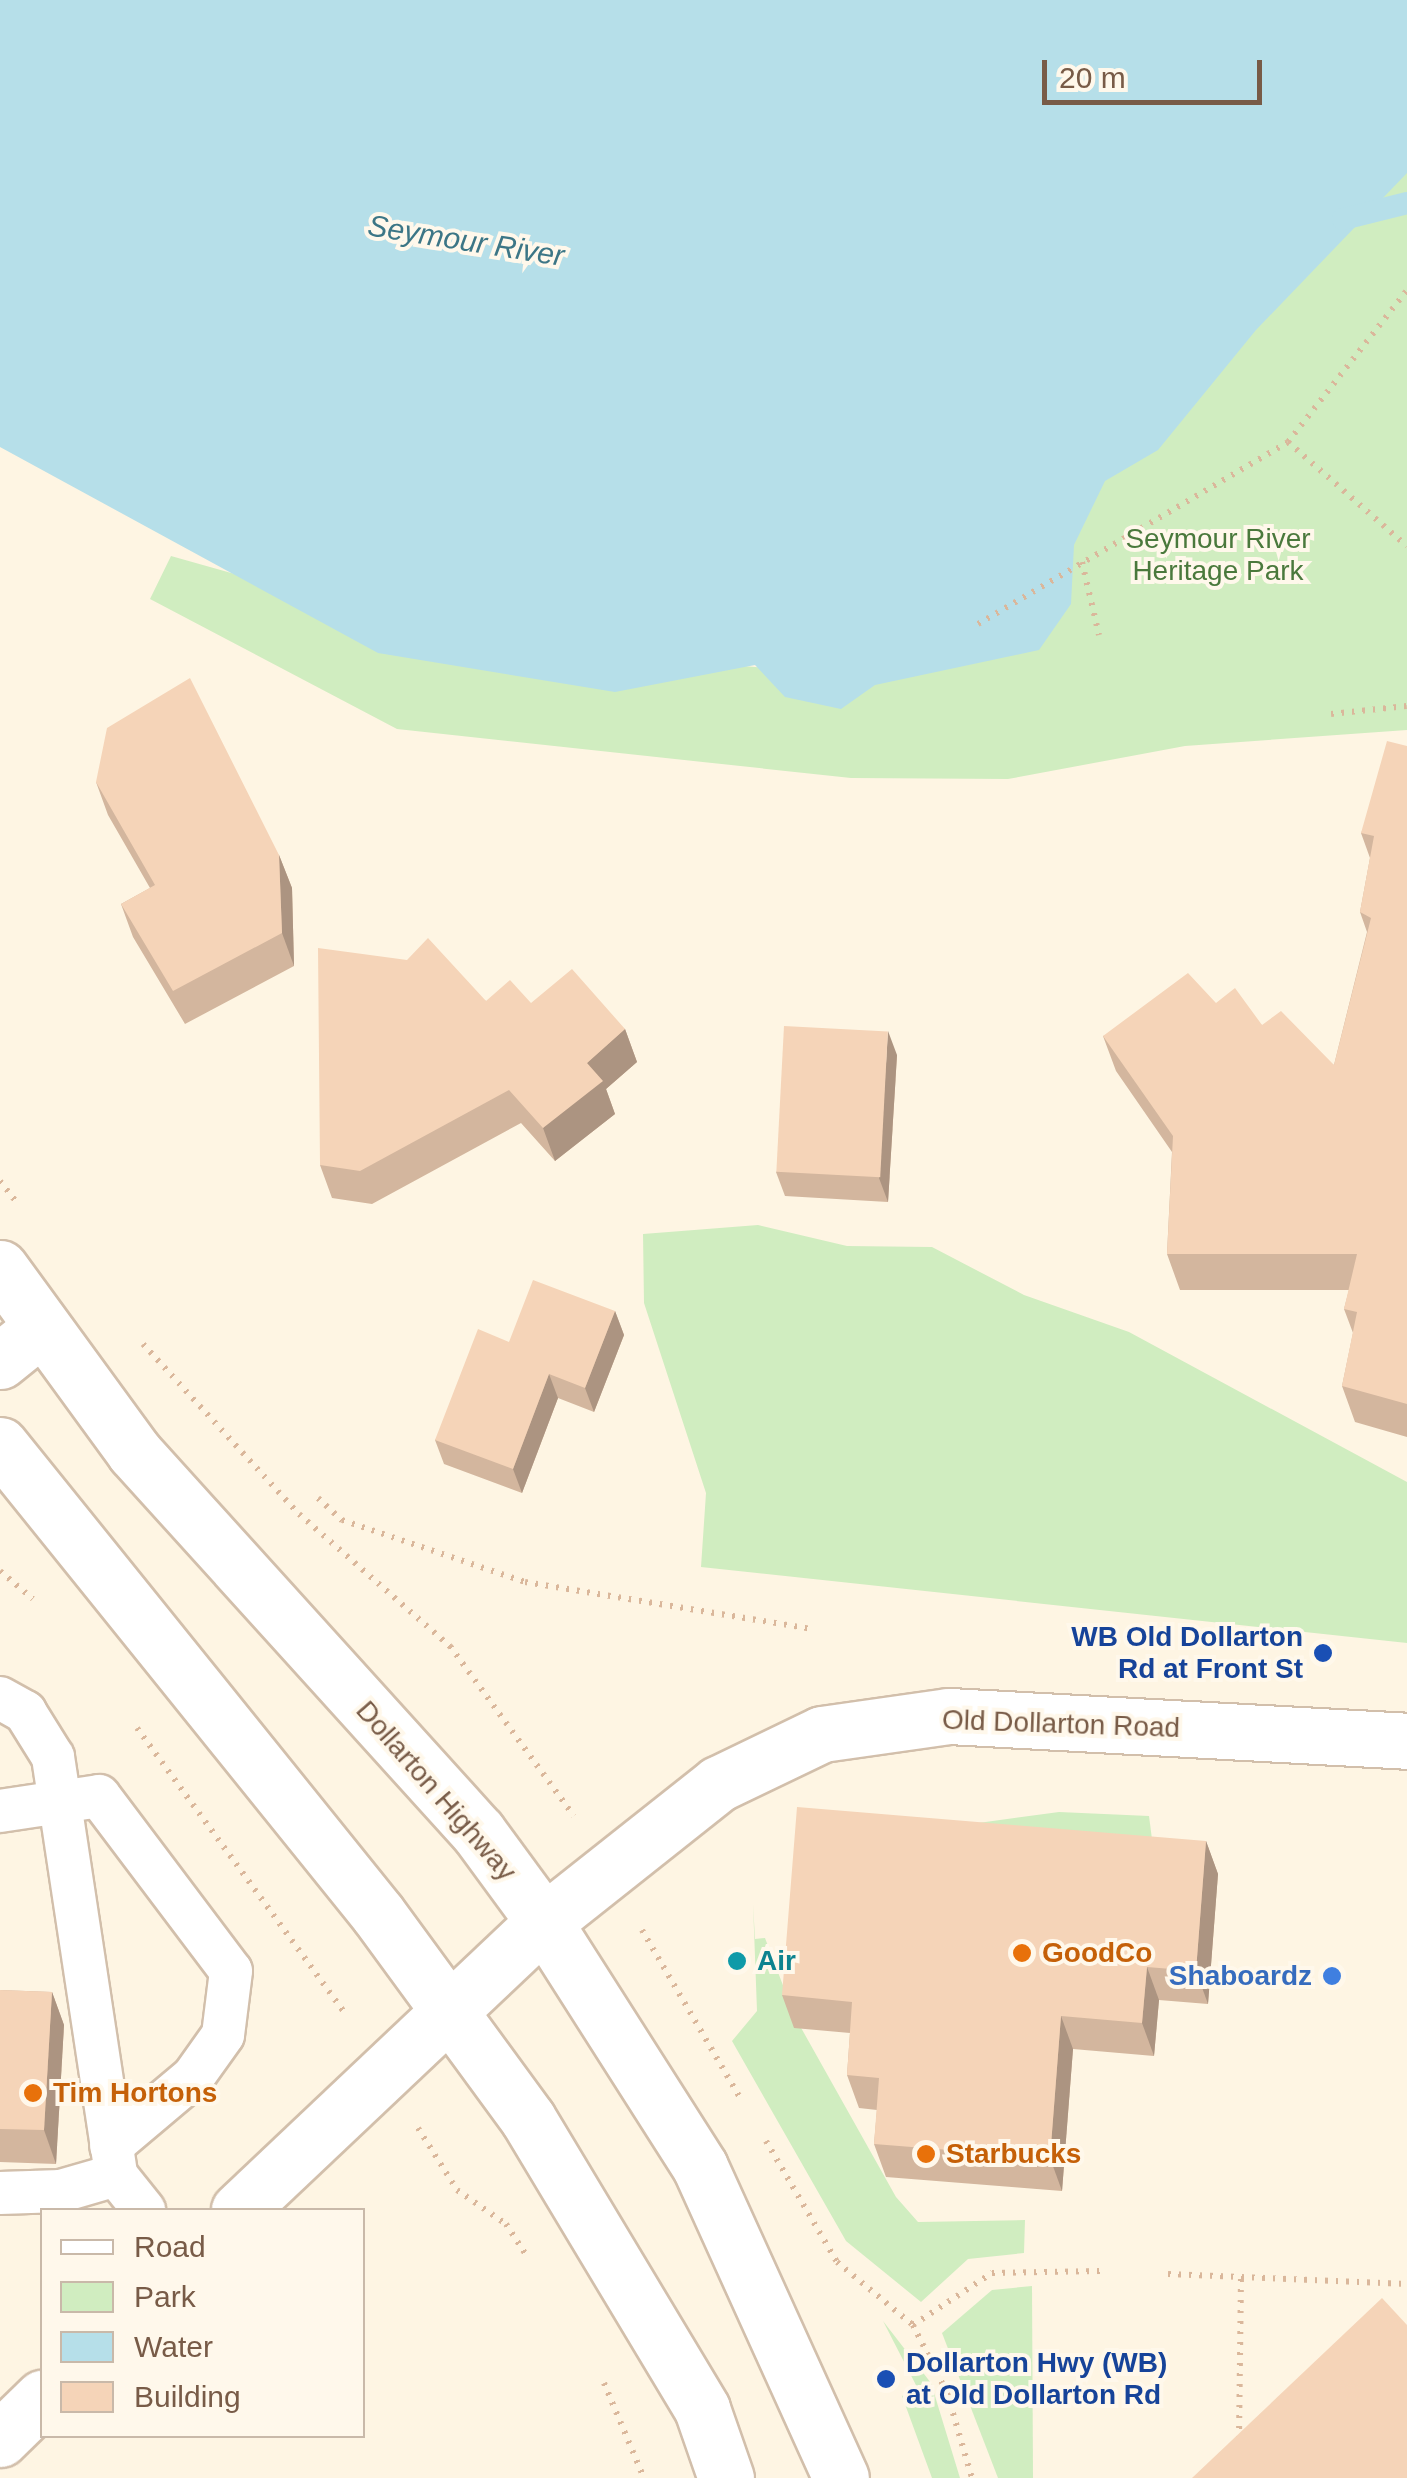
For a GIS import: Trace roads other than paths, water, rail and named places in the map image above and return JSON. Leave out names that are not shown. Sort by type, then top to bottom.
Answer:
[{"type":"main road","name":"Dollarton Highway","points":[[0,1268],[134,1452],[478,1832],[544,1922],[700,2167],[841,2478]]},
{"type":"main road","points":[[0,1362],[41,1328]]},
{"type":"main road","points":[[0,1445],[448,2008],[573,2185],[702,2409],[726,2478]]},
{"type":"main road","name":"Old Dollarton Road","points":[[240,2208],[448,2008],[544,1922],[718,1784],[822,1734],[950,1716],[1407,1741]]},
{"type":"main road","points":[[0,2439],[40,2400]]},
{"type":"lane","points":[[0,1698],[38,1730],[59,1796],[114,2160],[143,2208]]},
{"type":"lane","points":[[0,1811],[59,1796],[99,1796],[115,1808],[231,1971],[222,2034],[193,2076],[114,2160],[61,2191],[0,2193]]},
{"type":"water","name":"Seymour River","points":[[0,0],[1407,0],[1407,173],[1256,330],[1158,450],[1105,481],[1074,545],[1071,604],[1039,650],[875,685],[841,709],[785,697],[755,665],[615,692],[378,653],[0,447]]},
{"type":"waterway","points":[[1343,219],[1407,203]]},
{"type":"place","name":"WB Old Dollarton Rd at Front St","points":[[1323,1653]]},
{"type":"place","name":"GoodCo","points":[[1022,1953]]},
{"type":"place","name":"Air","points":[[737,1961]]},
{"type":"place","name":"Shaboardz","points":[[1332,1976]]},
{"type":"place","name":"Tim Hortons","points":[[33,2093]]},
{"type":"place","name":"Starbucks","points":[[926,2154]]},
{"type":"place","name":"Dollarton Hwy (WB) at Old Dollarton Rd","points":[[886,2379]]},
{"type":"park label","name":"Seymour River Heritage Park","points":[[1218,555]]}]
